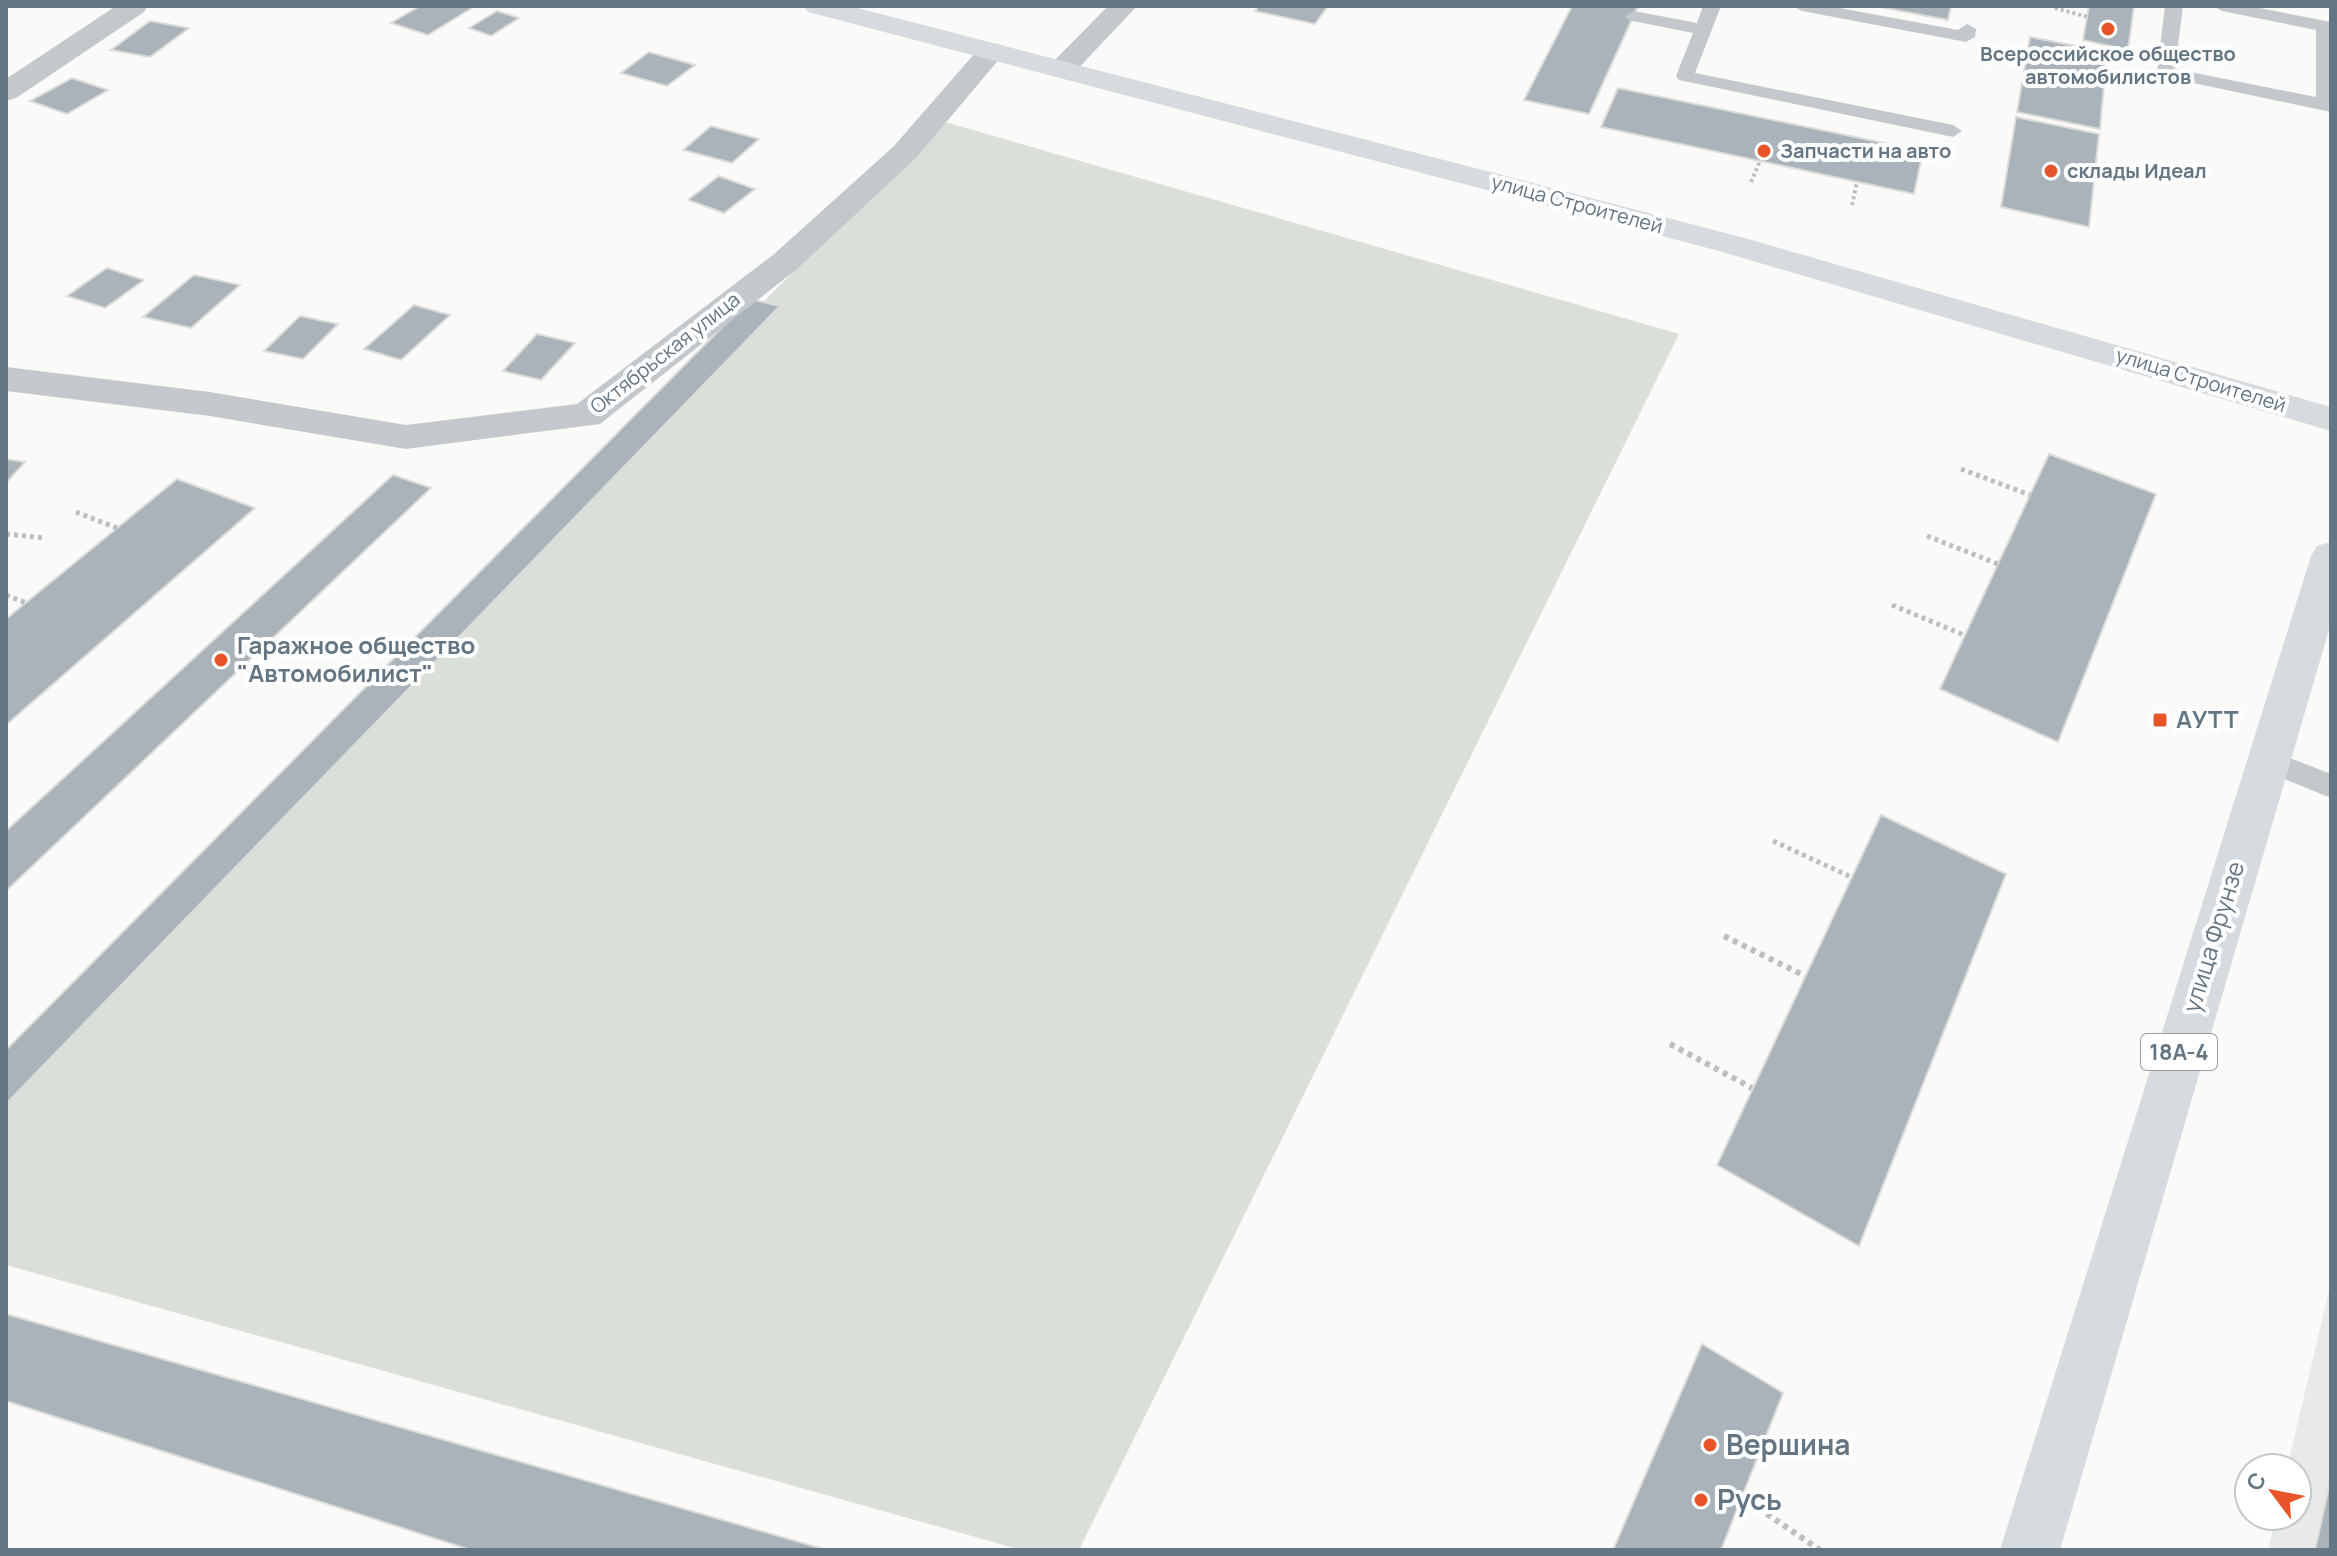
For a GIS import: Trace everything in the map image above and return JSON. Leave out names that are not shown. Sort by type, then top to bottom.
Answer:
[{"type":"street","points":[[6,92],[134,6]]},
{"type":"street","name":"улица Строителей","points":[[818,6],[1755,251],[2331,419]]},
{"type":"street","points":[[1062,69],[1123,6]]},
{"type":"street","name":"Октябрьская улица","points":[[6,379],[210,404],[406,437],[587,415],[785,262],[905,152],[992,51]]},
{"type":"street","name":"улица Фрунзе","points":[[2030,1550],[2331,556]]},
{"type":"lane","points":[[1712,6],[1685,76],[1953,131]]},
{"type":"lane","points":[[1802,6],[1966,37],[1967,29]]},
{"type":"lane","points":[[2174,6],[2166,72],[2328,106],[2325,26],[2222,6]]},
{"type":"lane","points":[[1634,16],[1703,30]]},
{"type":"lane","points":[[2267,760],[2331,786]]},
{"type":"path","points":[[2055,8],[2088,17]]},
{"type":"path","points":[[1751,182],[1760,161]]},
{"type":"path","points":[[1852,205],[1857,182]]},
{"type":"path","points":[[1961,469],[2030,495]]},
{"type":"path","points":[[76,512],[117,528]]},
{"type":"path","points":[[6,534],[45,538]]},
{"type":"path","points":[[1927,536],[1998,564]]},
{"type":"path","points":[[6,595],[26,603]]},
{"type":"path","points":[[1892,605],[1964,635]]},
{"type":"path","points":[[1773,841],[1851,877]]},
{"type":"path","points":[[1724,936],[1805,976]]},
{"type":"path","points":[[1670,1044],[1752,1088]]},
{"type":"path","points":[[1742,1497],[1820,1550]]},
{"type":"shaded area","points":[[942,121],[1679,334],[1079,1550],[1022,1550],[6,1265],[6,1069]]},
{"type":"shaded area","points":[[2331,1282],[2331,1550],[2268,1550],[2272,1532],[2313,1532],[2313,1452],[2291,1452]]},
{"type":"building","points":[[420,6],[475,6],[428,35],[391,23]]},
{"type":"building","points":[[1259,6],[1328,6],[1315,24],[1255,11]]},
{"type":"building","points":[[1572,6],[1638,6],[1589,114],[1524,100]]},
{"type":"building","points":[[1875,6],[1951,6],[1948,20]]},
{"type":"building","name":"Всероссийское общество автомобилистов","points":[[2089,6],[2134,6],[2128,50],[2083,40]]},
{"type":"building","points":[[497,11],[519,18],[491,36],[469,28]]},
{"type":"building","points":[[150,21],[189,28],[150,57],[111,50]]},
{"type":"building","name":"склады Идеал","points":[[2030,37],[2107,52],[2100,129],[2017,112]]},
{"type":"building","points":[[649,52],[695,65],[667,86],[621,73]]},
{"type":"building","points":[[72,78],[108,90],[67,114],[30,101]]},
{"type":"building","points":[[1618,88],[1923,151],[1914,194],[1601,127]]},
{"type":"building","name":"склады Идеал","points":[[2016,117],[2099,134],[2089,227],[2001,207]]},
{"type":"building","points":[[711,126],[759,139],[732,163],[683,150]]},
{"type":"building","points":[[719,176],[755,189],[724,213],[688,200]]},
{"type":"building","points":[[107,268],[144,280],[105,308],[67,296]]},
{"type":"building","points":[[194,275],[240,285],[191,328],[143,317]]},
{"type":"building","points":[[750,299],[780,306],[6,1104],[6,1050]]},
{"type":"building","points":[[414,305],[450,315],[401,360],[364,349]]},
{"type":"building","points":[[300,316],[338,324],[303,359],[264,351]]},
{"type":"building","points":[[537,334],[575,343],[541,380],[503,371]]},
{"type":"building","points":[[2049,454],[2156,494],[2058,742],[1940,689]]},
{"type":"building","points":[[6,459],[25,462],[6,483]]},
{"type":"building","name":"Гаражное общество \"Автомобилист\"","points":[[393,475],[431,488],[6,891],[6,831]]},
{"type":"building","points":[[177,479],[255,508],[6,725],[6,619]]},
{"type":"building","points":[[1881,815],[2006,874],[1859,1246],[1717,1165]]},
{"type":"building","points":[[6,1314],[827,1550],[471,1550],[6,1401]]},
{"type":"building","name":"Вершина","points":[[1702,1344],[1783,1393],[1721,1550],[1613,1550]]},
{"type":"building","points":[[2331,1478],[2331,1550],[2315,1550]]},
{"type":"place","name":"Всероссийское общество автомобилистов","points":[[2108,29]]},
{"type":"place","name":"Запчасти на авто","points":[[1764,151]]},
{"type":"place","name":"склады Идеал","points":[[2051,171]]},
{"type":"place","name":"Гаражное общество \"Автомобилист\"","points":[[221,660]]},
{"type":"place","name":"АУТТ","points":[[2160,720]]},
{"type":"place","name":"Вершина","points":[[1710,1445]]},
{"type":"place","name":"Русь","points":[[1701,1500]]}]
